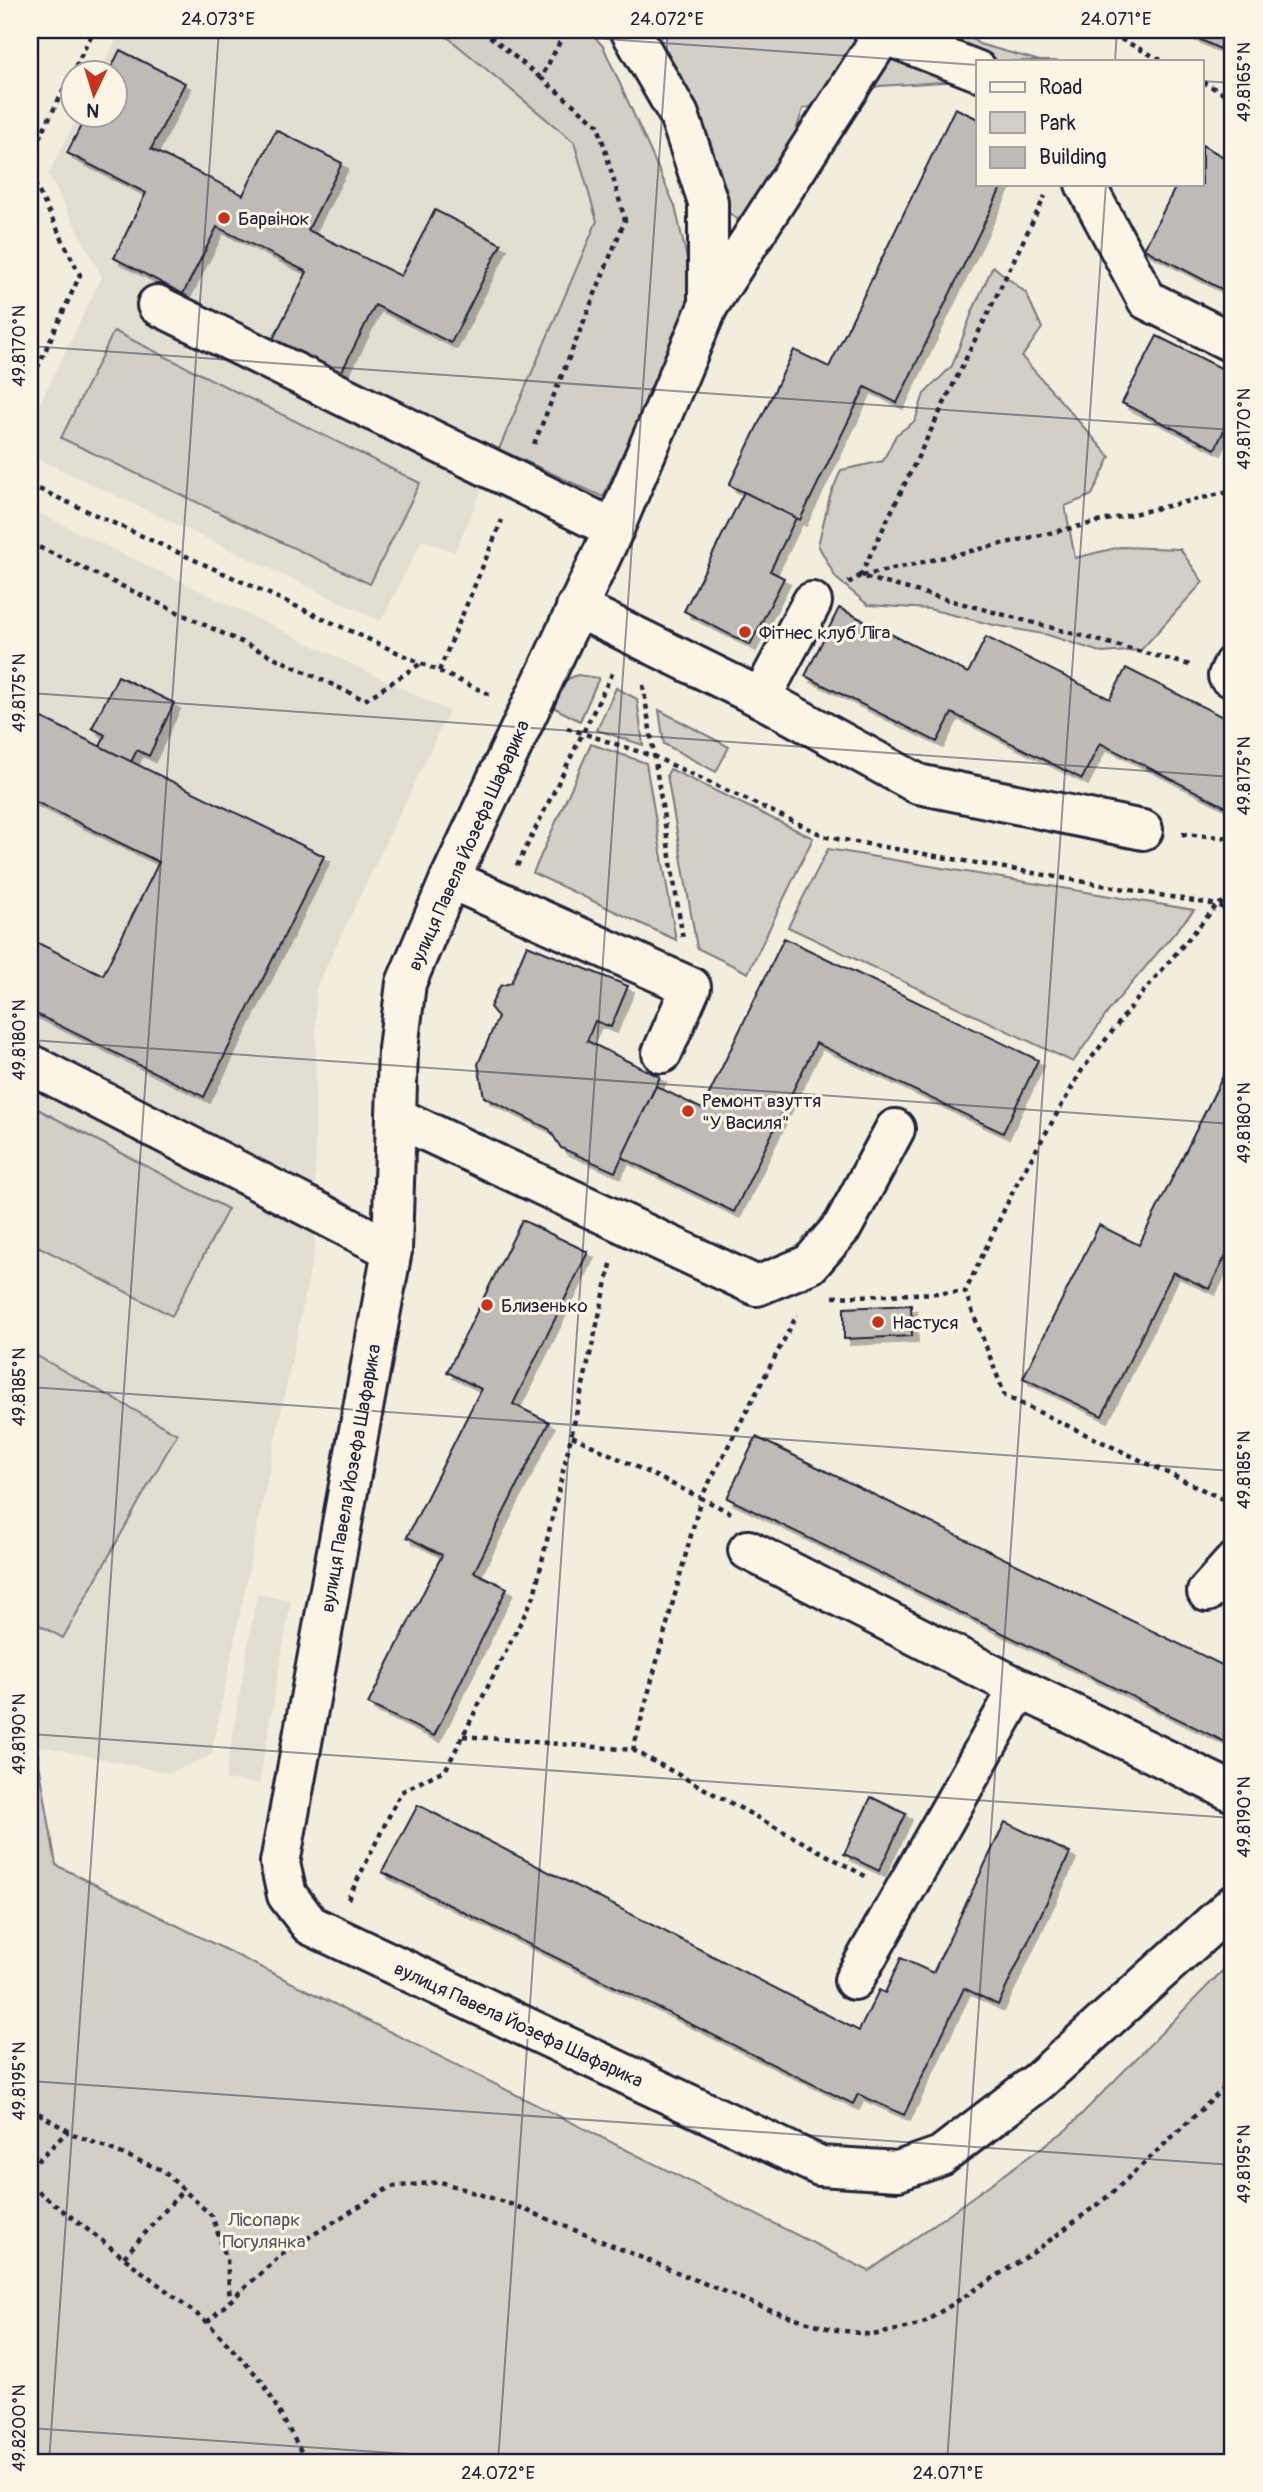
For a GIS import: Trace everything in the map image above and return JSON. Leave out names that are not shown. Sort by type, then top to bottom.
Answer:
[{"type":"street","name":"вулиця Павела Йозефа Шафарика","points":[[630,30],[679,115],[708,202],[708,306],[614,529],[450,879],[405,983],[398,1049],[392,1250],[280,1863],[287,1895],[310,1925],[820,2166],[898,2171],[941,2155],[1039,2081],[1233,1905]]},
{"type":"street","points":[[708,306],[879,32],[976,70]]},
{"type":"street","points":[[1086,186],[1147,300],[1233,343]]},
{"type":"street","points":[[157,305],[614,529]]},
{"type":"street","points":[[761,698],[812,602]]},
{"type":"street","points":[[576,607],[761,698],[918,784],[1143,830]]},
{"type":"street","points":[[450,879],[691,987],[662,1053]]},
{"type":"street","points":[[30,1064],[392,1250]]},
{"type":"street","points":[[396,1117],[757,1286],[810,1264],[843,1226],[895,1129]]},
{"type":"street","points":[[748,1550],[1018,1688],[1233,1792]]},
{"type":"street","points":[[1207,1592],[1233,1563]]},
{"type":"street","points":[[854,1980],[1018,1688]]},
{"type":"path","points":[[30,156],[94,30]]},
{"type":"path","points":[[439,671],[625,220],[598,125],[482,30]]},
{"type":"path","points":[[541,78],[566,30]]},
{"type":"path","points":[[1102,30],[1161,60]]},
{"type":"path","points":[[1204,83],[1233,98]]},
{"type":"path","points":[[30,174],[79,275],[30,384]]},
{"type":"path","points":[[860,576],[1050,186]]},
{"type":"path","points":[[30,485],[496,697]]},
{"type":"path","points":[[812,602],[860,576],[1233,491]]},
{"type":"path","points":[[30,543],[365,700],[421,663]]},
{"type":"path","points":[[860,576],[1230,670]]},
{"type":"path","points":[[500,900],[631,634]]},
{"type":"path","points":[[647,709],[691,987]]},
{"type":"path","points":[[561,725],[655,757],[827,837],[1217,905],[1233,913]]},
{"type":"path","points":[[1143,830],[1233,838]]},
{"type":"path","points":[[1233,898],[1217,905],[1139,997],[1082,1070],[1016,1185],[965,1292],[1005,1396],[1233,1504]]},
{"type":"path","points":[[330,1934],[401,1791],[446,1769],[534,1596],[621,1222]]},
{"type":"path","points":[[832,1297],[965,1292]]},
{"type":"path","points":[[633,1750],[701,1498],[800,1307]]},
{"type":"path","points":[[572,1436],[757,1527],[748,1550]]},
{"type":"path","points":[[463,1735],[633,1750],[902,1895]]},
{"type":"path","points":[[207,2322],[282,2255],[390,2187],[441,2182],[516,2206],[769,2310],[831,2329],[873,2335],[920,2325],[1037,2250],[1111,2194],[1233,2080]]},
{"type":"path","points":[[30,2108],[68,2131],[162,2170],[212,2216],[227,2260],[230,2301]]},
{"type":"path","points":[[30,2168],[68,2131]]},
{"type":"path","points":[[30,2185],[207,2322],[262,2381],[307,2462]]},
{"type":"path","points":[[124,2257],[183,2190]]},
{"type":"shaded area","points":[[121,30],[439,30],[574,141],[597,221],[455,552],[422,540],[381,621],[30,455],[30,423],[102,277],[48,174],[71,130],[130,130],[130,60],[106,60]]},
{"type":"shaded area","points":[[30,509],[449,711],[316,988],[315,1246],[211,1755],[169,1773],[30,1742]]},
{"type":"shaded area","points":[[257,1594],[291,1600],[259,1784],[225,1779]]},
{"type":"green space","points":[[439,30],[588,30],[603,46],[675,206],[687,259],[687,313],[603,497],[499,449],[597,221],[574,142]]},
{"type":"green space","points":[[667,30],[961,30],[979,44],[1036,60],[976,60],[976,89],[961,81],[879,86],[803,109],[780,180],[749,228],[716,203],[670,140],[632,73]]},
{"type":"green space","points":[[993,266],[1026,293],[1042,328],[1022,357],[1110,457],[1092,495],[1065,506],[1075,558],[1120,547],[1180,549],[1203,582],[1141,650],[1103,653],[1048,635],[929,609],[868,605],[836,578],[818,545],[830,496],[841,470],[883,461],[896,435],[915,421],[924,394],[952,366]]},
{"type":"green space","points":[[114,331],[420,483],[370,584],[61,438]]},
{"type":"green space","points":[[577,675],[599,678],[580,721],[549,705],[559,686]]},
{"type":"green space","points":[[616,688],[637,699],[643,745],[597,730]]},
{"type":"green space","points":[[659,710],[729,747],[716,772],[664,744]]},
{"type":"green space","points":[[591,744],[646,763],[676,940],[533,873]]},
{"type":"green space","points":[[670,769],[813,838],[748,973],[697,948],[667,775]]},
{"type":"green space","points":[[828,849],[1194,910],[1113,1005],[1073,1062],[788,927]]},
{"type":"green space","points":[[30,1105],[228,1209],[172,1316],[30,1242]]},
{"type":"green space","points":[[30,1352],[177,1434],[63,1638],[30,1620]]},
{"type":"green space","name":"Лісопарк Погулянка","points":[[30,1742],[36,1745],[56,1865],[869,2271],[1066,2130],[1233,1960],[1233,2462],[30,2462]]},
{"type":"building","points":[[1180,30],[1233,30],[1233,56],[1222,50]]},
{"type":"building","name":"Барвінок","points":[[120,50],[185,83],[151,149],[243,195],[276,130],[342,163],[308,230],[401,276],[435,210],[501,244],[451,343],[375,305],[341,373],[273,339],[307,272],[217,227],[183,294],[114,258],[146,193],[67,153],[79,130],[130,130],[130,60],[115,60]]},
{"type":"building","points":[[955,108],[976,118],[976,186],[1002,186],[897,403],[865,387],[800,520],[729,485],[794,350],[829,367]]},
{"type":"building","points":[[1204,146],[1233,162],[1233,295],[1144,249],[1176,186],[1204,186]]},
{"type":"building","points":[[1157,336],[1233,374],[1233,422],[1229,420],[1215,449],[1122,403]]},
{"type":"building","points":[[744,492],[796,518],[770,571],[784,578],[750,645],[684,611]]},
{"type":"building","points":[[839,608],[968,673],[986,637],[1110,699],[1126,668],[1233,722],[1233,804],[1230,809],[1100,743],[1082,779],[952,713],[937,742],[805,676]]},
{"type":"building","points":[[118,676],[174,703],[149,756],[137,750],[131,762],[100,747],[105,735],[92,728]]},
{"type":"building","points":[[30,712],[324,856],[204,1097],[30,1011],[30,939],[103,975],[159,862],[30,799]]},
{"type":"building","points":[[784,938],[1038,1060],[1003,1133],[816,1043],[734,1212],[621,1157],[656,1086],[702,1109]]},
{"type":"building","points":[[527,945],[628,986],[611,1027],[595,1021],[587,1041],[660,1077],[615,1172],[561,1148],[549,1129],[484,1097],[478,1064],[498,1017],[490,1007],[500,986],[511,983]]},
{"type":"building","points":[[1233,1056],[1233,1241],[1209,1289],[1173,1272],[1102,1416],[1023,1378],[1099,1225],[1139,1245]]},
{"type":"building","points":[[522,1220],[588,1252],[513,1404],[549,1422],[474,1572],[507,1588],[434,1736],[368,1704],[442,1555],[407,1537],[481,1389],[447,1372]]},
{"type":"building","name":"Настуся","points":[[911,1305],[912,1336],[844,1339],[844,1308]]},
{"type":"building","points":[[756,1437],[1228,1668],[1233,1657],[1233,1746],[727,1498]]},
{"type":"building","points":[[871,1797],[906,1814],[879,1871],[844,1854]]},
{"type":"building","points":[[418,1805],[859,2031],[879,1990],[885,1993],[901,1958],[933,1973],[1005,1822],[1070,1853],[998,2005],[964,1988],[904,2115],[858,2094],[853,2104],[382,1872]]},
{"type":"place","name":"Барвінок","points":[[224,218]]},
{"type":"place","name":"Фітнес клуб Ліга","points":[[745,632]]},
{"type":"place","name":"Ремонт взуття \"У Василя\"","points":[[688,1111]]},
{"type":"place","name":"Близенько","points":[[487,1305]]},
{"type":"place","name":"Настуся","points":[[878,1322]]}]
